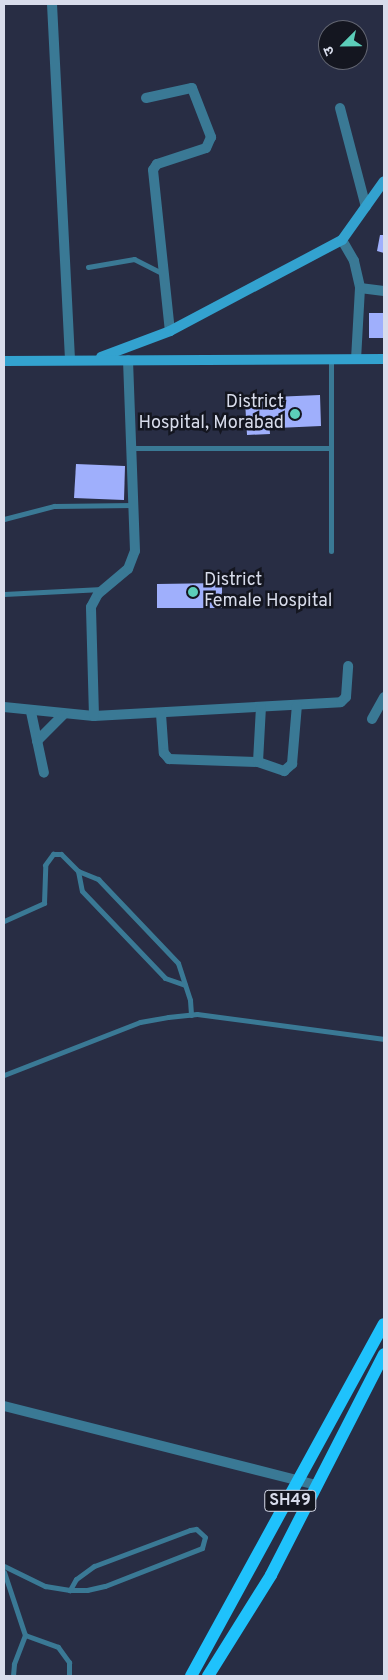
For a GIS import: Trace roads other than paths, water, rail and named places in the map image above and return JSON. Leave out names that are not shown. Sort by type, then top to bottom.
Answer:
[{"type":"main road","name":"SH49","points":[[191,1676],[301,1481],[384,1324]]},
{"type":"main road","name":"SH49","points":[[208,1676],[271,1575],[384,1354]]},
{"type":"street","points":[[52,4],[70,359]]},
{"type":"street","points":[[146,98],[192,88],[211,137],[206,148],[157,164],[153,170],[162,273],[170,331]]},
{"type":"street","points":[[340,108],[366,207]]},
{"type":"street","points":[[95,360],[170,331],[342,240],[384,182]]},
{"type":"street","points":[[342,240],[354,261],[360,288],[356,359]]},
{"type":"street","points":[[360,288],[384,291]]},
{"type":"street","points":[[4,361],[70,359],[384,359]]},
{"type":"street","points":[[94,716],[91,607],[104,588],[133,561],[128,360]]},
{"type":"street","points":[[4,707],[64,716],[94,716],[296,706],[344,700],[348,666]]},
{"type":"street","points":[[372,719],[384,697]]},
{"type":"street","points":[[161,714],[164,753],[169,759],[258,762],[276,771],[289,768],[296,706]]},
{"type":"street","points":[[258,762],[261,707]]},
{"type":"street","points":[[31,712],[44,772]]},
{"type":"street","points":[[37,742],[64,716]]},
{"type":"street","points":[[4,1406],[317,1485]]},
{"type":"lane","points":[[88,267],[134,259],[162,273]]},
{"type":"lane","points":[[331,359],[331,551]]},
{"type":"lane","points":[[131,448],[331,448]]},
{"type":"lane","points":[[4,519],[54,506],[133,505]]},
{"type":"lane","points":[[4,594],[104,588]]},
{"type":"lane","points":[[4,921],[44,903],[45,865],[53,854],[62,854],[78,871],[98,879],[178,963],[191,1015]]},
{"type":"lane","points":[[78,871],[82,891],[165,978],[185,985]]},
{"type":"lane","points":[[4,1075],[140,1022],[191,1015],[384,1039]]},
{"type":"lane","points":[[4,1566],[45,1586],[70,1590],[87,1590],[114,1583],[202,1548],[205,1537],[196,1529],[190,1530],[94,1566],[76,1580],[70,1590]]},
{"type":"lane","points":[[4,1572],[25,1634],[14,1664],[13,1676]]},
{"type":"lane","points":[[25,1634],[58,1647],[69,1662],[69,1676]]},
{"type":"place","name":"District Hospital, Morabad","points":[[295,414]]},
{"type":"place","name":"District Female Hospital","points":[[193,592]]}]
